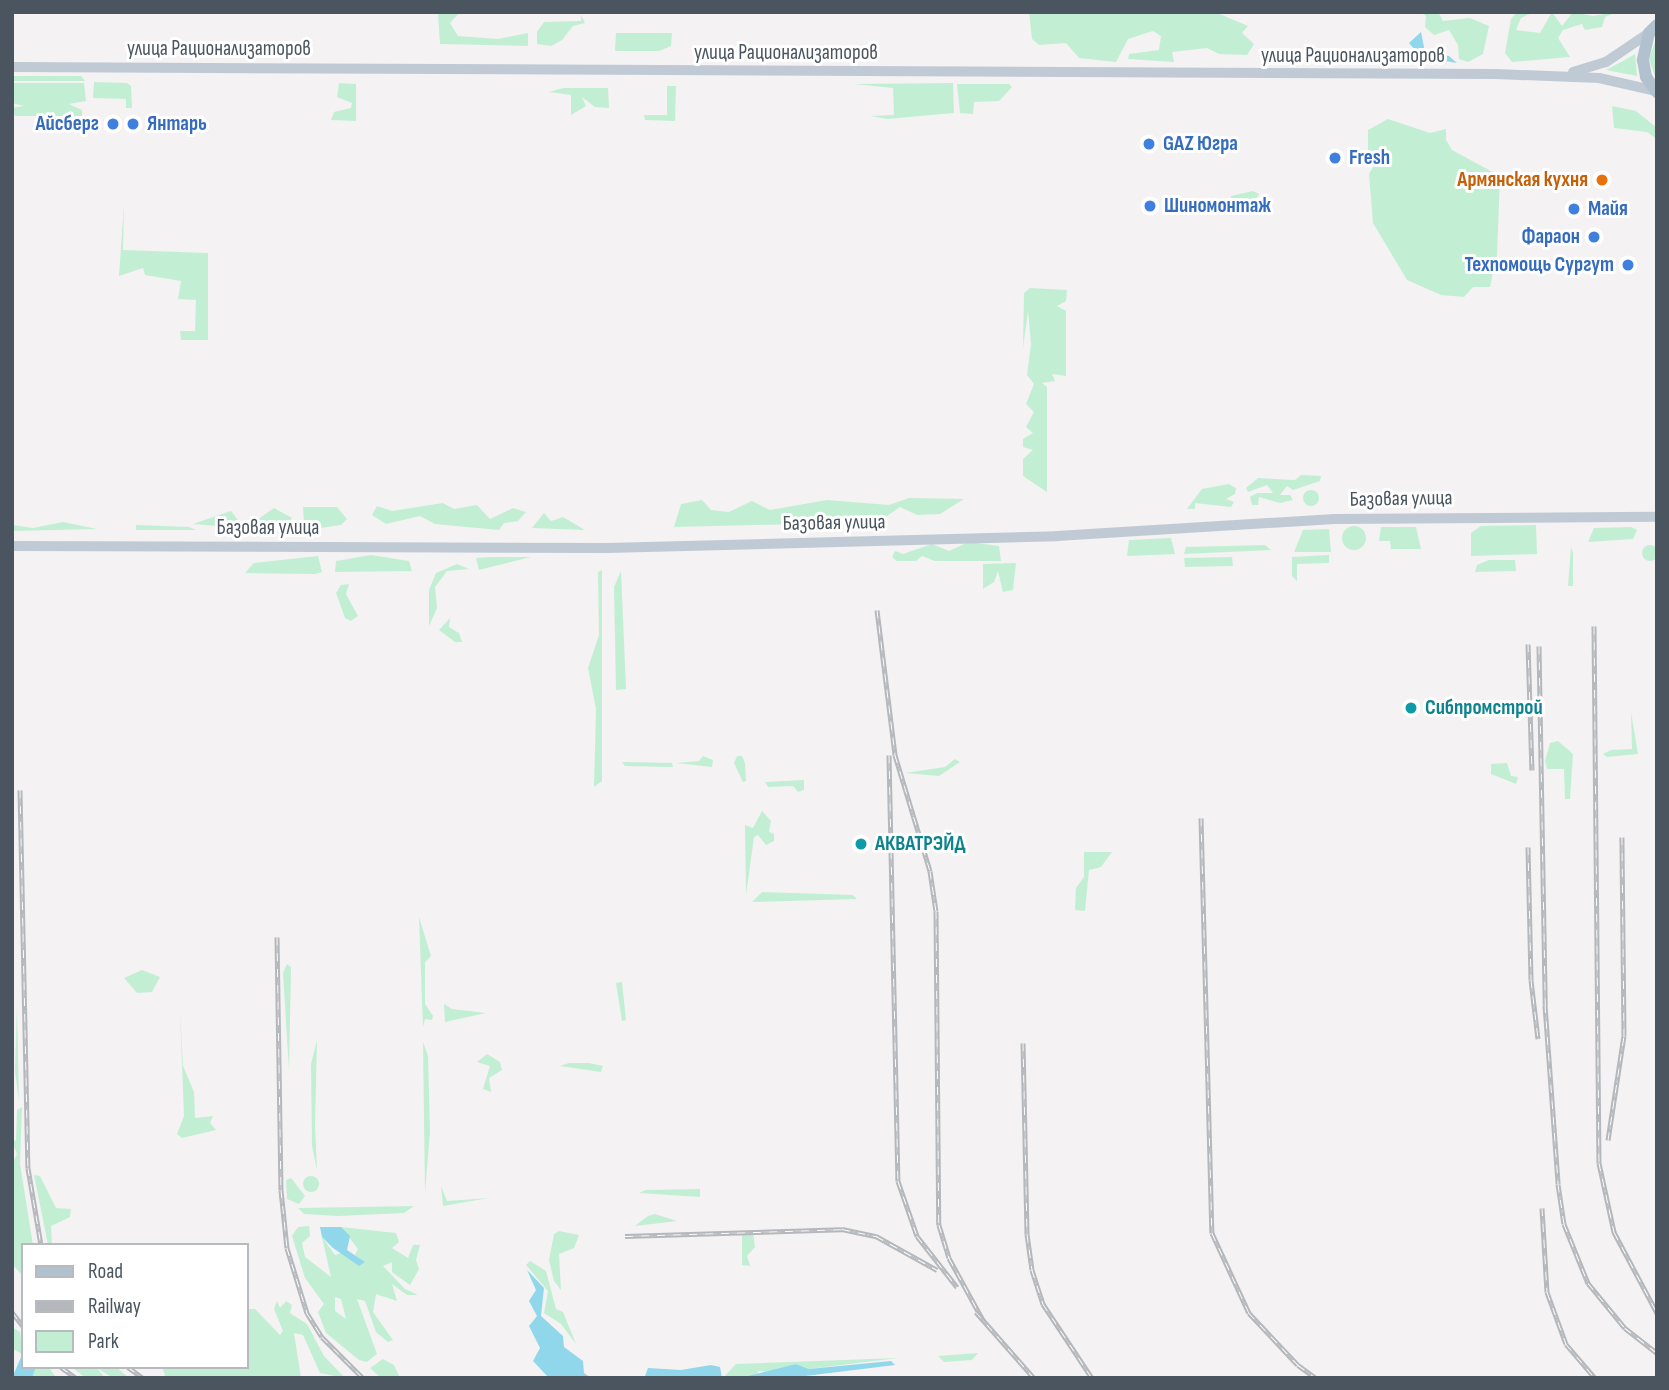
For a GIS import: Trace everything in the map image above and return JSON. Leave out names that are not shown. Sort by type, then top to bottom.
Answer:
[{"type":"main road","points":[[1560,75],[1606,62],[1654,26]]},
{"type":"main road","points":[[1654,26],[1644,69],[1656,92]]},
{"type":"main road","name":"улица Рационализаторов","points":[[12,67],[1560,75]]},
{"type":"main road","points":[[1560,75],[1626,82],[1656,92]]},
{"type":"main road","name":"Базовая улица","points":[[12,546],[607,548],[1057,536],[1334,519],[1657,517]]},
{"type":"green space","points":[[460,12],[450,23],[458,36],[498,39],[528,33],[528,46],[440,44],[438,13]]},
{"type":"green space","points":[[1029,12],[1215,12],[1248,26],[1242,33],[1254,44],[1247,55],[1219,54],[1207,48],[1172,52],[1174,62],[1128,59],[1129,54],[1159,50],[1161,36],[1153,31],[1128,39],[1116,62],[1079,58],[1066,43],[1039,45],[1032,39]]},
{"type":"green space","points":[[1421,12],[1438,12],[1443,21],[1470,18],[1489,26],[1483,54],[1468,62],[1459,59],[1458,45],[1449,30],[1434,35],[1425,27],[1426,16]]},
{"type":"green space","points":[[1517,12],[1534,12],[1521,18],[1516,30],[1540,33],[1552,12],[1562,26],[1573,12],[1593,16],[1616,12],[1605,17],[1602,27],[1585,30],[1582,24],[1563,30],[1558,38],[1570,57],[1512,62],[1505,53],[1511,19]]},
{"type":"green space","points":[[581,15],[585,23],[573,26],[562,40],[551,46],[537,44],[537,32],[544,22],[581,21]]},
{"type":"green space","points":[[616,33],[672,33],[671,46],[659,51],[615,51]]},
{"type":"green space","points":[[1657,36],[1657,82],[1649,59]]},
{"type":"green space","points":[[1635,54],[1637,76],[1606,70],[1623,61]]},
{"type":"green space","points":[[12,76],[81,76],[85,81],[12,81]]},
{"type":"green space","points":[[94,82],[127,83],[131,86],[132,108],[126,108],[126,99],[93,98]]},
{"type":"green space","points":[[12,83],[84,83],[86,101],[69,104],[82,110],[82,116],[15,116],[12,108],[24,106],[12,103]]},
{"type":"green space","points":[[339,83],[356,84],[356,121],[331,120],[334,112],[351,108],[352,103],[337,97]]},
{"type":"green space","points":[[953,83],[954,113],[887,119],[871,116],[894,115],[893,88],[854,84]]},
{"type":"green space","points":[[957,84],[1009,84],[1012,87],[999,101],[974,102],[973,114],[960,113]]},
{"type":"green space","points":[[667,86],[676,86],[675,121],[645,120],[644,115],[667,115]]},
{"type":"green space","points":[[563,88],[608,88],[609,108],[595,107],[582,97],[586,106],[571,115],[571,95],[549,92]]},
{"type":"green space","points":[[1612,106],[1636,111],[1657,128],[1657,139],[1647,132],[1614,128]]},
{"type":"green space","points":[[1388,119],[1430,133],[1446,129],[1446,140],[1452,150],[1500,176],[1497,255],[1490,287],[1473,287],[1464,297],[1441,295],[1407,280],[1373,223],[1369,174],[1375,164],[1368,151],[1368,130]]},
{"type":"green space","points":[[1253,191],[1259,194],[1249,209],[1231,206],[1231,196]]},
{"type":"green space","points":[[124,204],[123,250],[208,253],[208,340],[181,340],[180,331],[195,331],[196,300],[178,299],[181,281],[145,275],[143,268],[119,276]]},
{"type":"green space","points":[[1030,288],[1067,290],[1066,301],[1057,306],[1066,311],[1066,376],[1052,374],[1055,381],[1042,383],[1047,387],[1047,492],[1023,476],[1023,459],[1033,450],[1023,447],[1023,439],[1033,433],[1026,427],[1034,412],[1026,404],[1034,384],[1027,375],[1031,344],[1028,311],[1023,348],[1024,293]]},
{"type":"green space","points":[[1301,475],[1321,476],[1320,481],[1293,490],[1287,486],[1280,495],[1290,495],[1293,500],[1280,503],[1259,497],[1258,505],[1252,505],[1250,497],[1257,493],[1273,493],[1267,485],[1248,492],[1246,488],[1258,478],[1295,480]]},
{"type":"green space","points":[[1229,484],[1236,488],[1235,494],[1226,499],[1234,502],[1231,507],[1195,503],[1195,509],[1187,509],[1202,489]]},
{"type":"green space","points":[[1311,490],[1317,492],[1317,504],[1311,506],[1305,504],[1303,498],[1305,492]]},
{"type":"green space","points":[[909,498],[964,499],[940,514],[917,515],[900,507],[887,516],[842,523],[674,527],[681,504],[702,500],[711,510],[729,512],[752,501],[770,510],[827,500],[889,505]]},
{"type":"green space","points":[[443,503],[454,509],[477,505],[490,519],[513,508],[526,512],[518,521],[504,523],[499,530],[435,524],[420,516],[386,524],[372,515],[377,506],[392,511]]},
{"type":"green space","points":[[303,507],[337,507],[347,519],[341,525],[320,528],[304,522]]},
{"type":"green space","points":[[274,508],[292,518],[286,525],[254,522]]},
{"type":"green space","points":[[231,511],[238,520],[231,527],[193,524]]},
{"type":"green space","points":[[544,513],[551,521],[563,517],[585,530],[532,528]]},
{"type":"green space","points":[[63,522],[97,529],[12,531],[12,525],[33,528]]},
{"type":"green space","points":[[136,525],[189,527],[196,530],[136,530]]},
{"type":"green space","points":[[1536,525],[1537,554],[1471,556],[1471,533],[1481,526]]},
{"type":"green space","points":[[1354,526],[1362,530],[1366,538],[1362,546],[1354,550],[1346,546],[1342,538],[1346,530]]},
{"type":"green space","points":[[1381,527],[1416,527],[1421,549],[1391,549],[1390,541],[1379,541]]},
{"type":"green space","points":[[1631,527],[1637,530],[1633,539],[1588,542],[1594,528]]},
{"type":"green space","points":[[1329,529],[1331,552],[1294,552],[1303,530]]},
{"type":"green space","points":[[1171,538],[1175,554],[1127,556],[1129,540]]},
{"type":"green space","points":[[969,542],[999,546],[1001,561],[935,561],[922,556],[916,561],[897,561],[892,557],[895,551],[903,554],[932,544],[949,551]]},
{"type":"green space","points":[[1265,545],[1271,550],[1184,554],[1186,547]]},
{"type":"green space","points":[[1650,545],[1656,547],[1656,559],[1650,561],[1644,559],[1642,553],[1644,547]]},
{"type":"green space","points":[[1571,547],[1573,586],[1568,586]]},
{"type":"green space","points":[[371,555],[409,561],[412,571],[335,572],[336,561]]},
{"type":"green space","points":[[1329,555],[1329,563],[1297,564],[1297,581],[1292,576],[1292,557]]},
{"type":"green space","points":[[318,556],[322,572],[315,574],[245,573],[254,563]]},
{"type":"green space","points":[[531,557],[479,570],[476,558]]},
{"type":"green space","points":[[1232,557],[1233,566],[1185,567],[1184,558]]},
{"type":"green space","points":[[1489,560],[1515,560],[1516,571],[1475,572],[1477,565]]},
{"type":"green space","points":[[1016,563],[1013,590],[1003,592],[998,571],[994,582],[983,589],[983,564]]},
{"type":"green space","points":[[457,564],[469,569],[447,571],[435,587],[437,608],[429,626],[429,590],[436,573]]},
{"type":"green space","points":[[602,570],[602,781],[594,787],[596,709],[588,668],[599,635],[598,572]]},
{"type":"green space","points":[[621,571],[626,689],[616,690],[614,587]]},
{"type":"green space","points":[[349,584],[346,594],[358,616],[351,621],[345,618],[336,593],[341,585]]},
{"type":"green space","points":[[450,618],[449,627],[459,633],[462,642],[455,642],[439,630]]},
{"type":"green space","points":[[1631,712],[1638,754],[1607,757],[1603,754],[1611,750],[1632,749]]},
{"type":"green space","points":[[1558,741],[1573,754],[1570,799],[1565,799],[1564,769],[1547,769],[1545,761],[1550,743]]},
{"type":"green space","points":[[703,756],[713,760],[712,767],[676,763],[699,761]]},
{"type":"green space","points":[[737,756],[742,756],[745,763],[746,781],[743,782],[734,763]]},
{"type":"green space","points":[[955,759],[960,762],[939,776],[905,773],[945,767]]},
{"type":"green space","points":[[622,762],[672,763],[673,767],[625,766]]},
{"type":"green space","points":[[1507,763],[1511,776],[1518,777],[1516,784],[1491,774],[1491,764]]},
{"type":"green space","points":[[804,780],[804,790],[798,792],[793,786],[768,787],[765,782]]},
{"type":"green space","points":[[762,811],[771,821],[769,832],[774,834],[774,841],[766,845],[758,835],[754,837],[746,895],[745,825],[753,828]]},
{"type":"green space","points":[[1084,852],[1112,852],[1101,867],[1089,870],[1085,911],[1075,910],[1076,888],[1084,877]]},
{"type":"green space","points":[[762,892],[853,895],[857,899],[752,902]]},
{"type":"green space","points":[[419,917],[431,956],[425,962],[425,1004],[433,1016],[432,1020],[425,1019],[423,1027]]},
{"type":"green space","points":[[287,964],[291,967],[289,1070],[283,973]]},
{"type":"green space","points":[[142,970],[160,977],[152,992],[137,993],[124,978]]},
{"type":"green space","points":[[622,982],[626,1020],[622,1021],[616,983]]},
{"type":"green space","points":[[444,1004],[452,1009],[486,1013],[445,1022]]},
{"type":"green space","points":[[17,1006],[19,1102],[15,1071]]},
{"type":"green space","points":[[180,1010],[183,1066],[194,1092],[195,1118],[213,1116],[210,1123],[216,1130],[182,1138],[177,1134],[184,1116]]},
{"type":"green space","points":[[317,1040],[317,1170],[312,1146],[311,1064]]},
{"type":"green space","points":[[423,1042],[428,1056],[430,1132],[425,1193]]},
{"type":"green space","points":[[487,1054],[500,1062],[502,1070],[489,1078],[491,1092],[483,1089],[490,1066],[477,1062]]},
{"type":"green space","points":[[569,1063],[603,1066],[601,1072],[560,1066]]},
{"type":"green space","points":[[22,1107],[20,1164],[33,1243],[21,1243],[21,1274],[12,1264],[12,1164],[17,1154],[12,1142],[16,1140],[17,1110]]},
{"type":"green space","points":[[34,1175],[40,1176],[56,1208],[71,1209],[70,1217],[51,1226],[52,1243],[48,1243]]},
{"type":"green space","points":[[311,1176],[317,1178],[317,1190],[311,1192],[305,1190],[303,1184],[305,1178]]},
{"type":"green space","points":[[291,1178],[305,1196],[299,1204],[287,1199],[286,1180]]},
{"type":"green space","points":[[441,1186],[447,1201],[489,1198],[443,1206]]},
{"type":"green space","points":[[700,1189],[700,1197],[639,1193],[646,1190]]},
{"type":"green space","points":[[414,1206],[404,1213],[338,1216],[304,1214],[298,1208]]},
{"type":"green space","points":[[655,1214],[677,1221],[635,1226],[648,1216]]},
{"type":"green space","points":[[309,1226],[310,1236],[302,1243],[305,1257],[331,1277],[322,1237],[335,1255],[344,1252],[359,1266],[364,1262],[355,1255],[358,1249],[341,1227],[396,1233],[399,1242],[392,1248],[408,1258],[413,1245],[420,1245],[416,1260],[419,1269],[410,1285],[392,1272],[392,1262],[383,1266],[405,1289],[418,1295],[407,1295],[392,1284],[397,1301],[376,1294],[373,1312],[393,1340],[388,1342],[376,1332],[365,1301],[357,1299],[377,1354],[367,1362],[359,1360],[326,1333],[318,1312],[324,1304],[305,1278],[292,1236],[298,1227]],"holes":[[[335,1297],[341,1299],[346,1319],[335,1311]]]},
{"type":"green space","points":[[559,1231],[579,1235],[574,1248],[559,1254],[561,1290],[554,1281],[549,1260],[554,1234]]},
{"type":"green space","points":[[753,1233],[755,1247],[747,1256],[750,1266],[742,1265],[742,1234]]},
{"type":"green space","points":[[530,1261],[546,1271],[556,1309],[563,1312],[576,1344],[561,1324],[544,1313],[548,1291],[526,1265]]},
{"type":"green space","points":[[277,1301],[280,1308],[286,1301],[292,1305],[290,1313],[307,1324],[324,1356],[345,1378],[320,1373],[303,1335],[294,1333],[301,1378],[166,1378],[163,1369],[248,1369],[248,1309],[255,1309],[280,1335],[283,1331],[274,1309]]},
{"type":"green space","points":[[12,1327],[20,1332],[21,1354],[12,1348]]},
{"type":"green space","points":[[978,1353],[972,1360],[944,1362],[938,1356]]},
{"type":"green space","points":[[898,1358],[809,1369],[796,1364],[775,1372],[758,1371],[757,1376],[723,1378],[736,1364]]},
{"type":"green space","points":[[383,1359],[394,1365],[400,1378],[381,1378],[370,1368]]},
{"type":"green space","points":[[35,1369],[50,1369],[55,1376],[65,1377],[32,1378]]},
{"type":"green space","points":[[74,1369],[98,1369],[105,1378],[86,1378]]},
{"type":"green space","points":[[99,1369],[118,1369],[129,1378],[113,1378]]},
{"type":"water","points":[[1421,32],[1425,52],[1449,56],[1457,63],[1421,57],[1409,43]]},
{"type":"water","points":[[320,1227],[341,1227],[350,1236],[347,1250],[365,1262],[359,1266],[333,1248],[322,1237]]},
{"type":"water","points":[[527,1270],[544,1288],[541,1316],[563,1336],[564,1347],[583,1361],[584,1373],[591,1378],[549,1378],[533,1361],[540,1348],[529,1326],[537,1316],[529,1301],[536,1290]]},
{"type":"water","points":[[21,1357],[21,1369],[35,1369],[32,1378],[12,1378]]},
{"type":"water","points":[[891,1361],[895,1365],[789,1378],[740,1378],[796,1364],[809,1369]]},
{"type":"water","points":[[711,1365],[720,1367],[722,1378],[627,1378],[645,1376],[648,1368],[681,1370]]},
{"type":"railway","points":[[877,610],[895,755],[930,871],[936,911],[939,1225],[949,1258],[983,1320]]},
{"type":"railway","points":[[1594,626],[1599,1163],[1614,1232],[1657,1313]]},
{"type":"railway","points":[[1528,644],[1532,770]]},
{"type":"railway","points":[[1539,646],[1545,1005],[1558,1184],[1564,1224],[1588,1283],[1625,1328],[1657,1353]]},
{"type":"railway","points":[[889,755],[898,1181],[917,1236],[957,1287]]},
{"type":"railway","points":[[20,790],[28,1168],[41,1243]]},
{"type":"railway","points":[[1201,818],[1212,1233],[1249,1313],[1298,1365],[1316,1378]]},
{"type":"railway","points":[[1608,1140],[1624,1036],[1622,837]]},
{"type":"railway","points":[[1528,847],[1531,980],[1538,1039]]},
{"type":"railway","points":[[277,937],[281,1190],[287,1248],[307,1313],[322,1337],[363,1378]]},
{"type":"railway","points":[[1023,1043],[1027,1234],[1032,1270],[1043,1304],[1092,1378]]},
{"type":"railway","points":[[1542,1208],[1547,1292],[1566,1344],[1595,1378]]},
{"type":"railway","points":[[625,1236],[842,1229],[876,1236],[937,1270]]},
{"type":"railway","points":[[12,1312],[21,1323]]},
{"type":"railway","points":[[976,1312],[1034,1378]]},
{"type":"railway","points":[[64,1369],[76,1378]]},
{"type":"railway","points":[[131,1369],[143,1378]]},
{"type":"place","name":"Айсберг","points":[[113,124]]},
{"type":"place","name":"Янтарь","points":[[133,124]]},
{"type":"place","name":"GAZ Югра","points":[[1149,144]]},
{"type":"place","name":"Fresh","points":[[1335,158]]},
{"type":"place","name":"Армянская кухня","points":[[1602,180]]},
{"type":"place","name":"Шиномонтаж","points":[[1150,206]]},
{"type":"place","name":"Майя","points":[[1574,209]]},
{"type":"place","name":"Фараон","points":[[1594,237]]},
{"type":"place","name":"Техпомощь Сургут","points":[[1628,265]]},
{"type":"place","name":"Сибпромстрой","points":[[1411,708]]},
{"type":"place","name":"АКВАТРЭЙД","points":[[861,844]]}]
